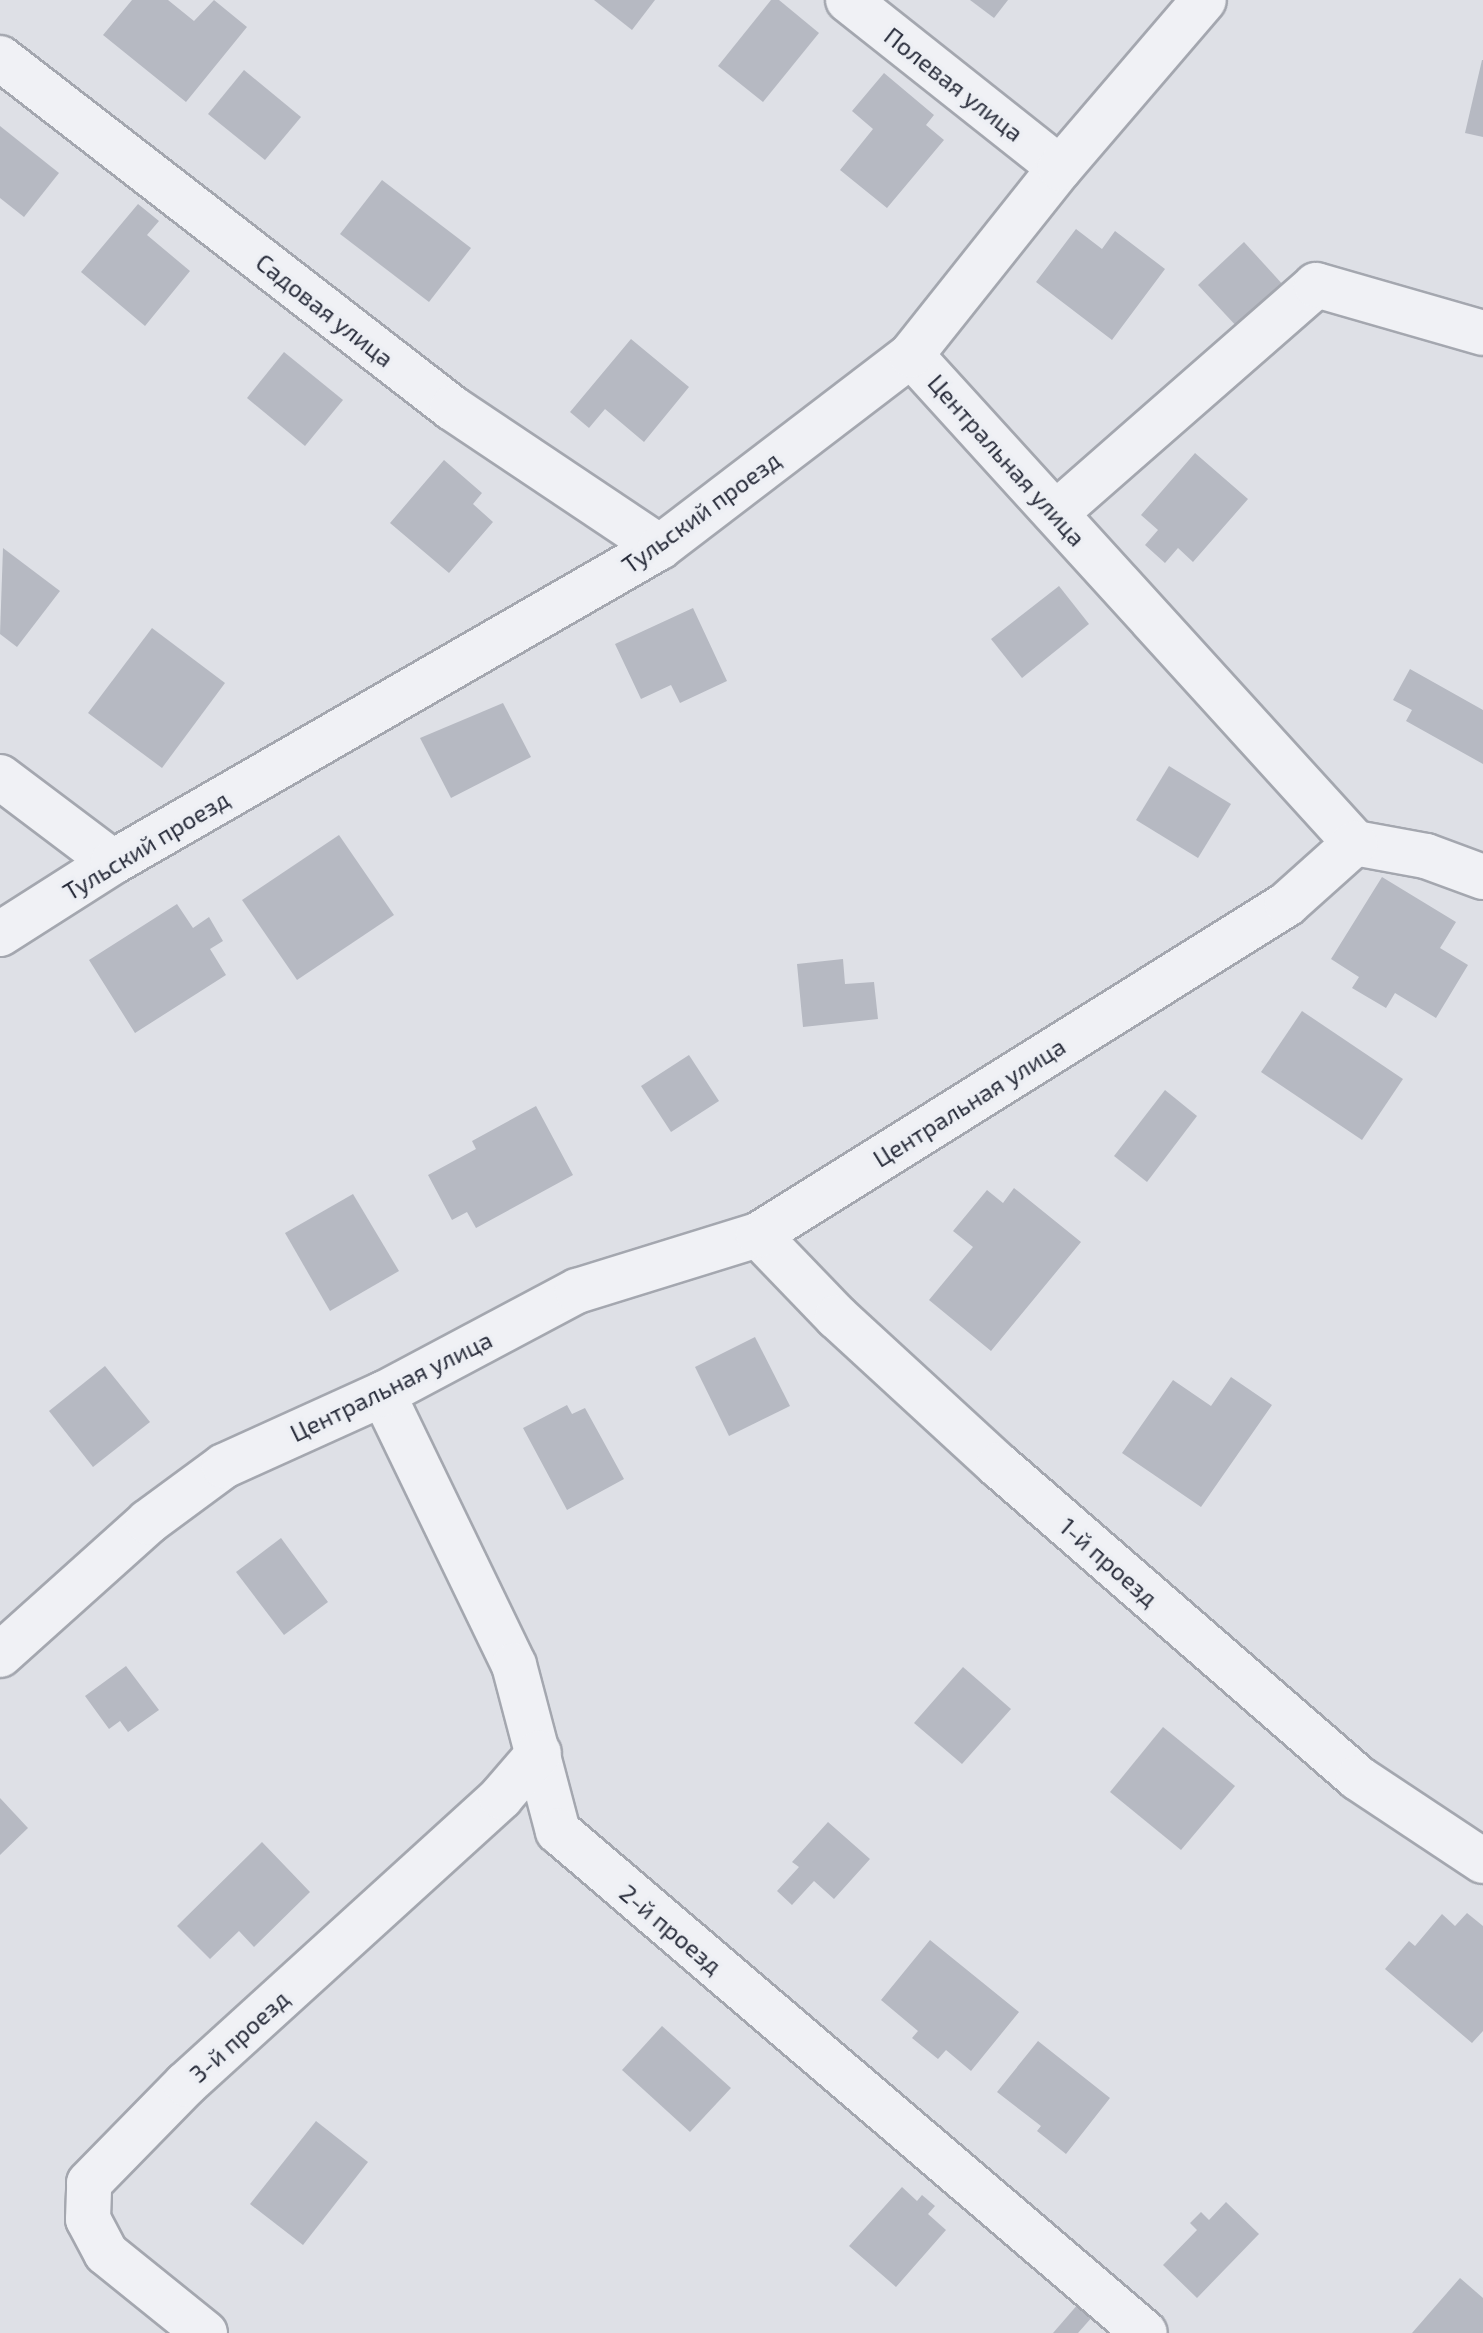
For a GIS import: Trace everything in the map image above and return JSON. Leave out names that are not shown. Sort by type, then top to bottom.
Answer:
[{"type":"street","name":"Полевая улица","points":[[848,0],[1060,168]]},
{"type":"street","name":"Тульский проезд","points":[[0,934],[113,862],[660,547],[911,355],[1060,168],[1204,0]]},
{"type":"street","name":"Садовая улица","points":[[0,58],[452,408],[660,547]]},
{"type":"street","points":[[1056,513],[1316,285],[1483,333]]},
{"type":"street","name":"Центральная улица","points":[[0,1655],[148,1522],[224,1466],[383,1394],[577,1291],[758,1235],[1287,904],[1355,843],[911,355]]},
{"type":"street","points":[[0,777],[113,862]]},
{"type":"street","points":[[1355,843],[1426,856],[1483,877]]},
{"type":"street","name":"1-й проезд","points":[[758,1235],[837,1317],[998,1465],[1358,1778],[1483,1861]]},
{"type":"street","name":"2-й проезд","points":[[383,1394],[514,1665],[539,1753],[544,1793],[558,1831],[595,1868],[1145,2333]]},
{"type":"street","name":"3-й проезд","points":[[205,2333],[106,2253],[88,2219],[89,2183],[186,2084],[501,1797],[539,1753]]},
{"type":"building","points":[[132,0],[168,0],[194,21],[214,0],[247,27],[186,102],[103,35]]},
{"type":"building","points":[[594,0],[655,0],[632,30]]},
{"type":"building","points":[[771,0],[779,0],[819,33],[763,102],[718,66]]},
{"type":"building","points":[[970,0],[1008,0],[994,18]]},
{"type":"building","points":[[1483,60],[1483,137],[1465,133]]},
{"type":"building","points":[[244,70],[301,117],[265,160],[208,114]]},
{"type":"building","points":[[884,73],[934,115],[926,125],[944,140],[887,208],[840,170],[873,129],[852,111]]},
{"type":"building","points":[[0,126],[59,173],[24,217],[0,198]]},
{"type":"building","points":[[382,180],[471,248],[429,302],[340,234]]},
{"type":"building","points":[[138,204],[159,221],[147,235],[190,271],[145,326],[81,272]]},
{"type":"building","points":[[1076,229],[1102,249],[1115,231],[1165,269],[1112,340],[1036,282]]},
{"type":"building","points":[[1244,242],[1284,286],[1239,329],[1198,285]]},
{"type":"building","points":[[631,339],[689,387],[644,442],[605,409],[589,428],[570,412]]},
{"type":"building","points":[[284,352],[343,400],[305,446],[247,398]]},
{"type":"building","points":[[1195,453],[1248,499],[1193,562],[1178,548],[1165,563],[1145,545],[1158,530],[1141,515]]},
{"type":"building","points":[[444,460],[482,493],[473,504],[493,522],[449,573],[390,523]]},
{"type":"building","points":[[3,548],[60,591],[17,647],[0,634]]},
{"type":"building","points":[[1059,586],[1089,624],[1022,678],[991,639]]},
{"type":"building","points":[[693,608],[727,681],[680,703],[671,685],[641,699],[615,644]]},
{"type":"building","points":[[152,628],[225,683],[162,768],[88,713]]},
{"type":"building","points":[[1410,669],[1483,710],[1483,764],[1406,721],[1412,710],[1393,700]]},
{"type":"building","points":[[503,703],[531,757],[451,798],[420,738]]},
{"type":"building","points":[[1169,766],[1231,804],[1198,858],[1136,820]]},
{"type":"building","points":[[339,835],[394,915],[297,980],[242,900]]},
{"type":"building","points":[[1382,877],[1456,922],[1440,948],[1468,965],[1436,1018],[1395,993],[1386,1008],[1352,988],[1359,977],[1331,959]]},
{"type":"building","points":[[177,904],[193,928],[209,917],[223,941],[210,949],[226,975],[135,1033],[89,960]]},
{"type":"building","points":[[843,959],[845,984],[874,982],[878,1019],[803,1027],[797,964]]},
{"type":"building","points":[[1302,1011],[1403,1079],[1362,1140],[1261,1072]]},
{"type":"building","points":[[689,1055],[719,1101],[671,1132],[641,1086]]},
{"type":"building","points":[[1165,1090],[1197,1116],[1147,1182],[1114,1156]]},
{"type":"building","points":[[536,1106],[573,1175],[476,1228],[467,1212],[452,1220],[428,1175],[476,1149],[472,1141]]},
{"type":"building","points":[[1014,1188],[1081,1242],[991,1351],[929,1300],[973,1247],[953,1231],[987,1190],[1003,1203]]},
{"type":"building","points":[[353,1194],[399,1271],[330,1311],[285,1233]]},
{"type":"building","points":[[755,1337],[790,1406],[729,1436],[695,1367]]},
{"type":"building","points":[[105,1366],[150,1422],[93,1467],[49,1411]]},
{"type":"building","points":[[1231,1377],[1272,1405],[1201,1507],[1122,1453],[1173,1380],[1211,1406]]},
{"type":"building","points":[[567,1405],[572,1414],[585,1408],[624,1479],[567,1510],[523,1428]]},
{"type":"building","points":[[281,1538],[328,1602],[284,1635],[236,1572]]},
{"type":"building","points":[[126,1666],[159,1710],[128,1732],[120,1721],[109,1729],[85,1696]]},
{"type":"building","points":[[963,1667],[1011,1709],[962,1764],[914,1723]]},
{"type":"building","points":[[1163,1727],[1235,1786],[1181,1850],[1110,1792]]},
{"type":"building","points":[[0,1798],[28,1828],[0,1855]]},
{"type":"building","points":[[828,1822],[870,1859],[834,1899],[814,1881],[792,1905],[777,1891],[799,1867],[792,1862]]},
{"type":"building","points":[[262,1842],[310,1892],[254,1947],[239,1931],[210,1959],[177,1926]]},
{"type":"building","points":[[1467,1913],[1483,1926],[1483,2031],[1472,2043],[1385,1969],[1409,1941],[1415,1946],[1442,1914],[1455,1926]]},
{"type":"building","points":[[930,1940],[1019,2012],[971,2071],[946,2050],[938,2059],[912,2038],[918,2031],[881,2000]]},
{"type":"building","points":[[662,2026],[731,2088],[690,2132],[622,2070]]},
{"type":"building","points":[[1038,2041],[1110,2098],[1066,2154],[1037,2131],[1041,2126],[997,2092]]},
{"type":"building","points":[[316,2121],[368,2162],[303,2245],[250,2204]]},
{"type":"building","points":[[902,2187],[917,2201],[922,2195],[935,2206],[928,2214],[946,2230],[896,2287],[849,2246]]},
{"type":"building","points":[[1226,2202],[1259,2234],[1197,2298],[1163,2265],[1197,2230],[1190,2223],[1201,2212],[1209,2220]]},
{"type":"building","points":[[1460,2278],[1483,2298],[1483,2333],[1412,2333]]},
{"type":"building","points":[[1079,2303],[1093,2316],[1078,2333],[1053,2333]]}]
